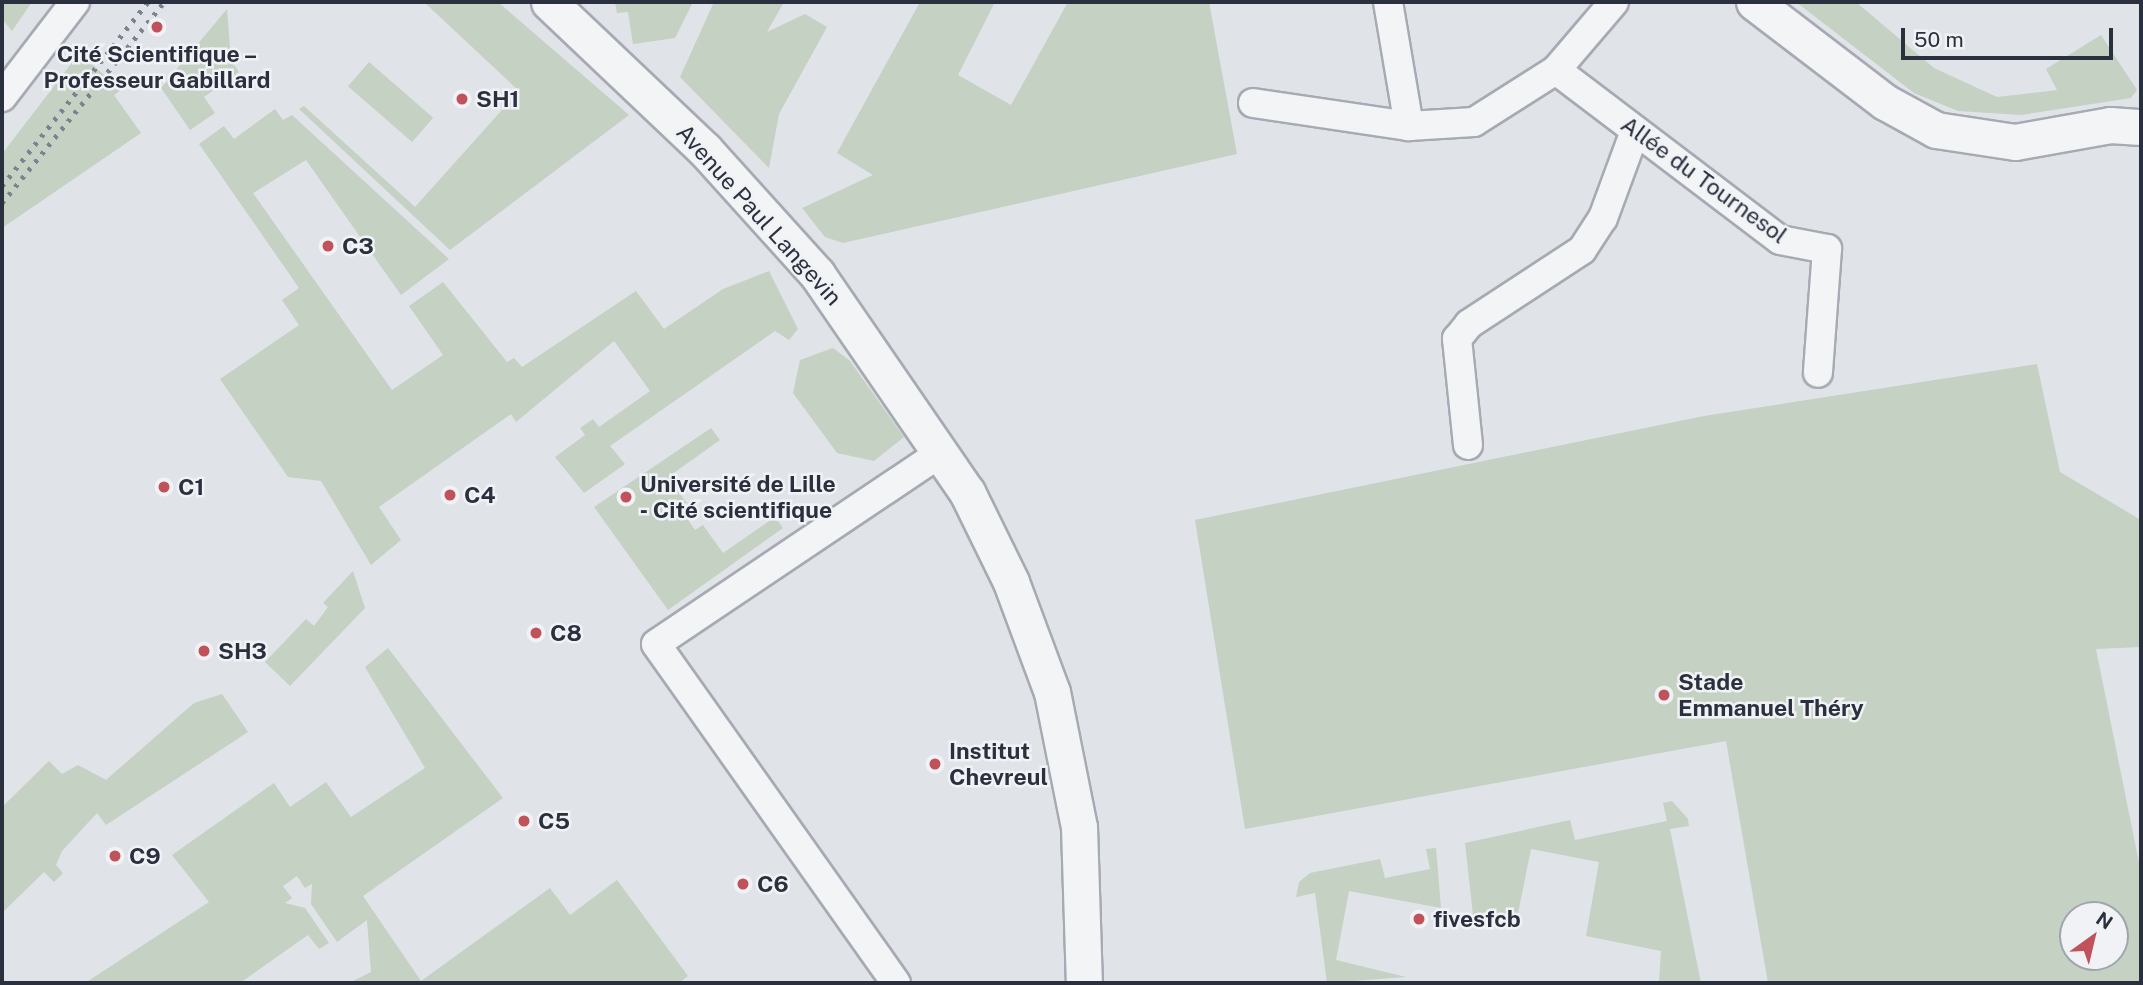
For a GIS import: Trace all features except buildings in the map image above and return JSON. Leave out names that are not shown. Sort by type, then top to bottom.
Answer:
[{"type":"street","points":[[2,97],[75,2]]},
{"type":"street","name":"Avenue Paul Langevin","points":[[549,2],[653,97],[779,229],[835,296],[942,452],[992,541],[1052,692],[1079,827],[1084,983]]},
{"type":"street","points":[[1409,2],[1391,14],[1409,126]]},
{"type":"street","points":[[1254,103],[1409,126],[1474,122],[1556,70],[1614,2]]},
{"type":"street","points":[[1754,2],[1885,102],[1936,130],[2015,142],[2110,125],[2141,127]]},
{"type":"street","name":"Allée du Tournesol","points":[[1556,70],[1780,240],[1827,249],[1818,373]]},
{"type":"street","points":[[1468,445],[1457,339],[1469,324],[1582,250],[1611,201],[1635,131]]},
{"type":"street","points":[[896,983],[656,644],[942,452]]},
{"type":"green space","points":[[2,2],[32,2],[12,31],[2,19]]},
{"type":"green space","points":[[424,2],[498,2],[629,115],[450,250],[299,109],[304,106],[415,207],[519,91]]},
{"type":"green space","points":[[615,2],[693,2],[675,38],[633,44],[628,12],[617,13]]},
{"type":"green space","points":[[714,2],[784,2],[767,32],[805,14],[827,27],[779,114],[769,168],[680,77]]},
{"type":"green space","points":[[920,2],[995,2],[958,75],[1011,105],[1068,2],[1209,2],[1237,154],[843,243],[825,237],[802,208],[873,175],[837,153]]},
{"type":"green space","points":[[1796,2],[1856,2],[1934,68],[1997,97],[2057,90],[2046,69],[2101,35],[2137,90],[2131,98],[2021,115],[1958,111],[1914,93]]},
{"type":"green space","points":[[227,9],[231,60],[239,72],[204,97],[215,113],[190,130],[161,88]]},
{"type":"green space","points":[[74,60],[93,65],[121,90],[114,95],[141,133],[2,228],[2,154]]},
{"type":"green space","points":[[369,62],[433,118],[412,142],[348,86]]},
{"type":"green space","points":[[275,109],[283,120],[292,115],[449,259],[401,295],[306,160],[253,193],[392,390],[443,355],[409,306],[443,282],[507,362],[514,358],[522,367],[636,291],[664,329],[723,289],[769,271],[798,329],[789,340],[775,331],[610,446],[625,464],[584,493],[555,457],[585,435],[580,428],[593,419],[599,427],[650,391],[614,341],[516,422],[511,414],[379,507],[401,540],[371,565],[321,481],[288,477],[220,379],[299,325],[282,300],[299,288],[199,144],[224,126],[234,139]]},
{"type":"green space","points":[[833,348],[850,361],[904,437],[874,461],[837,453],[793,393],[800,360]]},
{"type":"green space","name":"Stade Emmanuel Théry","points":[[2037,364],[2060,472],[2141,520],[2141,647],[2096,649],[2141,873],[2141,983],[1768,983],[1726,741],[1245,829],[1195,520],[1704,416]]},
{"type":"green space","points":[[711,428],[720,440],[668,477],[689,506],[682,511],[695,530],[703,525],[723,553],[775,517],[783,528],[668,610],[594,507]]},
{"type":"green space","points":[[353,571],[365,608],[290,686],[265,662],[306,619],[314,626],[328,607],[323,603]]},
{"type":"green space","points":[[388,648],[503,798],[363,896],[421,981],[550,888],[570,915],[617,880],[688,976],[679,983],[349,983],[371,972],[367,920],[337,942],[311,904],[312,884],[305,888],[297,876],[283,886],[292,898],[285,903],[305,908],[329,943],[319,949],[308,935],[240,983],[85,983],[209,902],[172,855],[274,783],[290,807],[326,782],[351,817],[425,768],[365,667]]},
{"type":"green space","points":[[222,694],[248,732],[106,825],[97,813],[62,851],[56,865],[63,873],[54,882],[44,872],[2,913],[2,807],[49,761],[62,774],[78,765],[106,780],[194,703]]},
{"type":"green space","points":[[1672,801],[1688,819],[1689,826],[1670,829],[1701,983],[1659,983],[1661,951],[1586,936],[1599,862],[1531,849],[1516,923],[1473,915],[1465,843],[1570,820],[1575,840],[1667,821],[1663,803]]},
{"type":"green space","points":[[1436,848],[1441,908],[1349,891],[1336,960],[1406,977],[1327,983],[1315,893],[1296,897],[1299,882],[1310,873],[1380,859],[1385,878],[1430,869],[1426,849]]},
{"type":"railway","points":[[2,186],[148,2]]},
{"type":"railway","points":[[2,203],[164,2]]},
{"type":"place","name":"Cité Scientifique – Professeur Gabillard","points":[[157,27]]},
{"type":"place","name":"SH1","points":[[462,99]]},
{"type":"place","name":"C3","points":[[328,246]]},
{"type":"place","name":"C1","points":[[164,487]]},
{"type":"place","name":"C4","points":[[450,495]]},
{"type":"place","name":"Université de Lille ‐ Cité scientifique","points":[[626,497]]},
{"type":"place","name":"C8","points":[[536,633]]},
{"type":"place","name":"SH3","points":[[204,651]]},
{"type":"place","name":"Stade Emmanuel Théry","points":[[1664,695]]},
{"type":"place","name":"Institut Chevreul","points":[[935,764]]},
{"type":"place","name":"C5","points":[[524,821]]},
{"type":"place","name":"C9","points":[[115,856]]},
{"type":"place","name":"C6","points":[[743,884]]},
{"type":"place","name":"fivesfcb","points":[[1419,919]]}]
